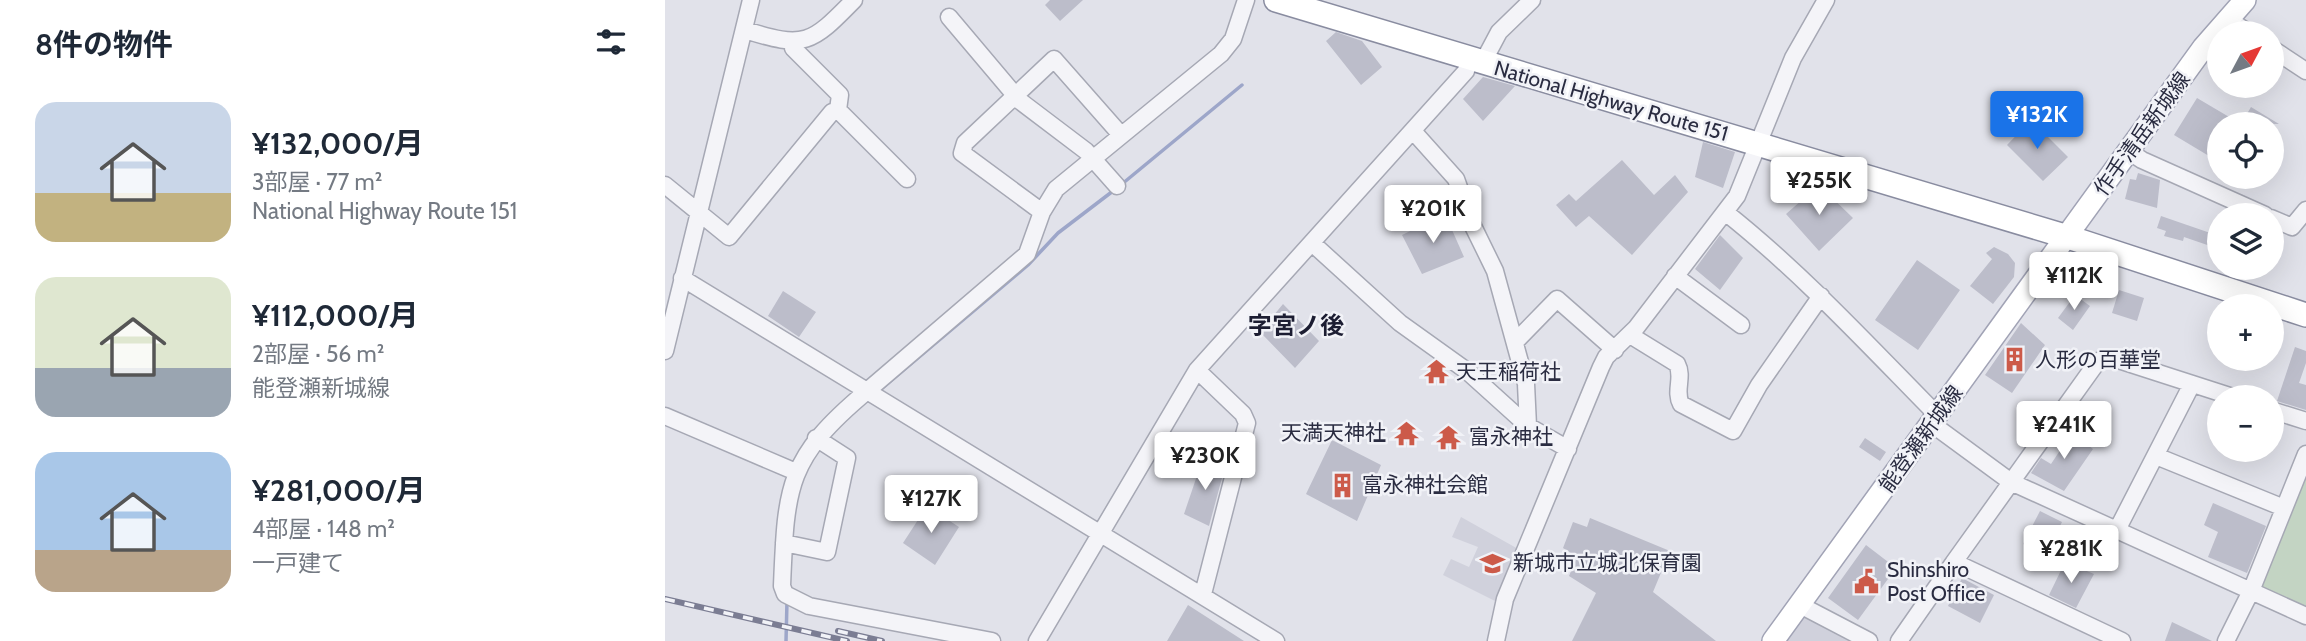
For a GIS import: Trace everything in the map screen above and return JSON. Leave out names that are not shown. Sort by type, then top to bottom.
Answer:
[{"type":"highway","name":"National Highway Route 151","points":[[1276,0],[2068,237],[2306,315]]},
{"type":"main road","name":"作手清岳新城線","points":[[2068,237],[2227,18],[2245,0]]},
{"type":"main road","name":"能登瀬新城線","points":[[1773,641],[2068,237]]},
{"type":"street","points":[[665,351],[751,0]]},
{"type":"street","points":[[745,30],[792,43],[824,30],[854,0]]},
{"type":"street","points":[[992,641],[809,606],[788,597],[782,586],[788,545],[785,517],[796,472],[821,441],[1027,254],[1042,212],[1056,189],[1221,54],[1233,39],[1246,0]]},
{"type":"street","points":[[1037,641],[1197,370],[1476,62],[1499,33],[1532,0]]},
{"type":"street","points":[[1496,641],[1505,598],[1601,367],[1630,335],[1725,212],[1744,180],[1756,143],[1793,58],[1826,0]]},
{"type":"street","points":[[949,17],[1015,96],[1092,158],[1117,186]]},
{"type":"street","points":[[2227,18],[2231,21]]},
{"type":"street","points":[[792,43],[793,48],[840,95],[838,110]]},
{"type":"street","points":[[2284,57],[2306,71]]},
{"type":"street","points":[[1042,212],[962,153],[965,143],[1054,59],[1121,135]]},
{"type":"street","points":[[665,185],[729,237],[832,112],[838,110]]},
{"type":"street","points":[[838,110],[907,179]]},
{"type":"street","points":[[1413,131],[1456,179],[1463,192],[1472,224],[1495,271],[1526,384],[1528,426]]},
{"type":"street","points":[[2130,152],[2141,160],[2238,203]]},
{"type":"street","points":[[2284,224],[2292,227],[2306,210]]},
{"type":"street","points":[[1725,212],[1821,296],[1935,420],[2011,482],[2306,616]]},
{"type":"street","points":[[1312,243],[1400,323],[1467,371],[1528,426],[1568,449]]},
{"type":"street","points":[[1675,276],[1741,326]]},
{"type":"street","points":[[682,278],[1276,641]]},
{"type":"street","points":[[1630,335],[1677,364],[1681,372],[1677,398],[1681,404],[1733,431],[1759,385],[1821,296]]},
{"type":"street","points":[[1516,341],[1557,299],[1615,349]]},
{"type":"street","points":[[1899,641],[2098,362],[2112,358],[2207,389]]},
{"type":"street","points":[[1197,370],[1243,414],[1247,423],[1203,594]]},
{"type":"street","points":[[2117,530],[2192,384]]},
{"type":"street","points":[[2284,414],[2306,421]]},
{"type":"street","points":[[665,416],[796,472]]},
{"type":"street","points":[[788,545],[827,552],[847,458],[821,441]]},
{"type":"street","points":[[2226,641],[2251,592],[2306,454]]},
{"type":"street","points":[[2156,456],[2284,508]]},
{"type":"street","points":[[1954,562],[2122,641]]},
{"type":"street","points":[[1800,605],[1869,641]]},
{"type":"shaded area","name":"新城市立城北保育園","points":[[1461,517],[1520,550],[1499,603],[1443,575],[1451,559],[1469,567],[1478,547],[1452,537]]},
{"type":"shaded area","points":[[1804,614],[1860,641],[1783,641]]},
{"type":"green space","points":[[2306,474],[2306,612],[2263,592],[2259,583]]},
{"type":"building","points":[[1050,0],[1083,0],[1060,21],[1045,5]]},
{"type":"building","points":[[1336,32],[1362,41],[1382,67],[1361,85],[1326,41]]},
{"type":"building","points":[[1483,77],[1515,86],[1483,121],[1463,99]]},
{"type":"building","points":[[2197,98],[2221,112],[2207,112],[2207,155],[2174,135]]},
{"type":"building","points":[[2031,120],[2068,157],[2043,181],[2007,145]]},
{"type":"building","points":[[1703,142],[1735,152],[1723,188],[1695,177]]},
{"type":"building","points":[[1622,160],[1654,195],[1675,175],[1688,192],[1632,255],[1589,216],[1576,227],[1556,205],[1569,194],[1576,201]]},
{"type":"building","points":[[2138,173],[2160,180],[2157,208],[2125,199],[2130,179],[2136,180]]},
{"type":"building","points":[[1819,185],[1853,218],[1819,251],[1786,214]]},
{"type":"building","points":[[1445,214],[1464,257],[1422,274],[1402,235]]},
{"type":"building","points":[[2161,216],[2207,232],[2207,245],[2184,237],[2183,241],[2164,236],[2166,231],[2157,228]]},
{"type":"building","points":[[1720,235],[1743,258],[1720,290],[1695,269]]},
{"type":"building","points":[[1994,247],[2008,254],[2015,263],[2014,277],[1993,304],[1970,286],[1992,259],[1986,253]]},
{"type":"building","points":[[1917,260],[1960,290],[1918,350],[1875,320]]},
{"type":"building","points":[[2119,290],[2144,298],[2137,321],[2112,313]]},
{"type":"building","points":[[783,291],[816,312],[799,337],[768,316]]},
{"type":"building","points":[[2075,295],[2090,306],[2073,330],[2058,318]]},
{"type":"building","points":[[1283,304],[1319,341],[1295,368],[1260,332]]},
{"type":"building","name":"人形の百華堂","points":[[2021,323],[2045,345],[2012,393],[1985,375]]},
{"type":"building","points":[[2295,347],[2306,351],[2306,363],[2299,383],[2306,385],[2306,410],[2284,403],[2282,385]]},
{"type":"building","points":[[2064,427],[2093,449],[2064,491],[2031,473],[2041,458],[2051,464],[2061,449],[2053,442]]},
{"type":"building","points":[[1865,438],[1886,452],[1880,461],[1859,447]]},
{"type":"building","name":"富永神社会館","points":[[1332,440],[1381,465],[1357,521],[1306,494]]},
{"type":"building","points":[[1203,458],[1225,467],[1209,526],[1184,514]]},
{"type":"building","points":[[2213,503],[2266,526],[2247,573],[2208,557],[2218,532],[2204,525]]},
{"type":"building","points":[[927,506],[959,527],[935,565],[903,543]]},
{"type":"building","points":[[2040,511],[2062,522],[2045,556],[2023,544]]},
{"type":"building","points":[[1590,518],[1670,551],[1653,592],[1716,641],[1572,641],[1596,593],[1569,576],[1577,557],[1563,548],[1573,522],[1587,527]]},
{"type":"building","points":[[1866,545],[1896,568],[1858,620],[1828,598]]},
{"type":"building","points":[[2065,562],[2094,574],[2076,608],[2049,595]]},
{"type":"building","points":[[1962,578],[1994,595],[1980,623],[1948,606]]},
{"type":"building","points":[[1188,605],[1244,641],[1167,641]]},
{"type":"building","points":[[2172,622],[2212,641],[2165,641]]},
{"type":"waterway","points":[[1122,184],[1242,85]]},
{"type":"waterway","points":[[880,390],[1028,265],[1058,233],[1113,191]]},
{"type":"waterway","points":[[786,641],[787,601]]},
{"type":"railway","points":[[665,599],[847,641]]},
{"type":"railway","points":[[838,631],[882,641]]},
{"type":"place","name":"人形の百華堂","points":[[2015,360]]},
{"type":"place","name":"天王稲荷社","points":[[1436,372]]},
{"type":"place","name":"天満天神社","points":[[1406,433]]},
{"type":"place","name":"富永神社","points":[[1449,437]]},
{"type":"place","name":"富永神社会館","points":[[1342,485]]},
{"type":"place","name":"新城市立城北保育園","points":[[1493,563]]},
{"type":"place","name":"Shinshiro Post Office","points":[[1867,582]]},
{"type":"district","name":"字宮ノ後","points":[[1296,326]]}]
